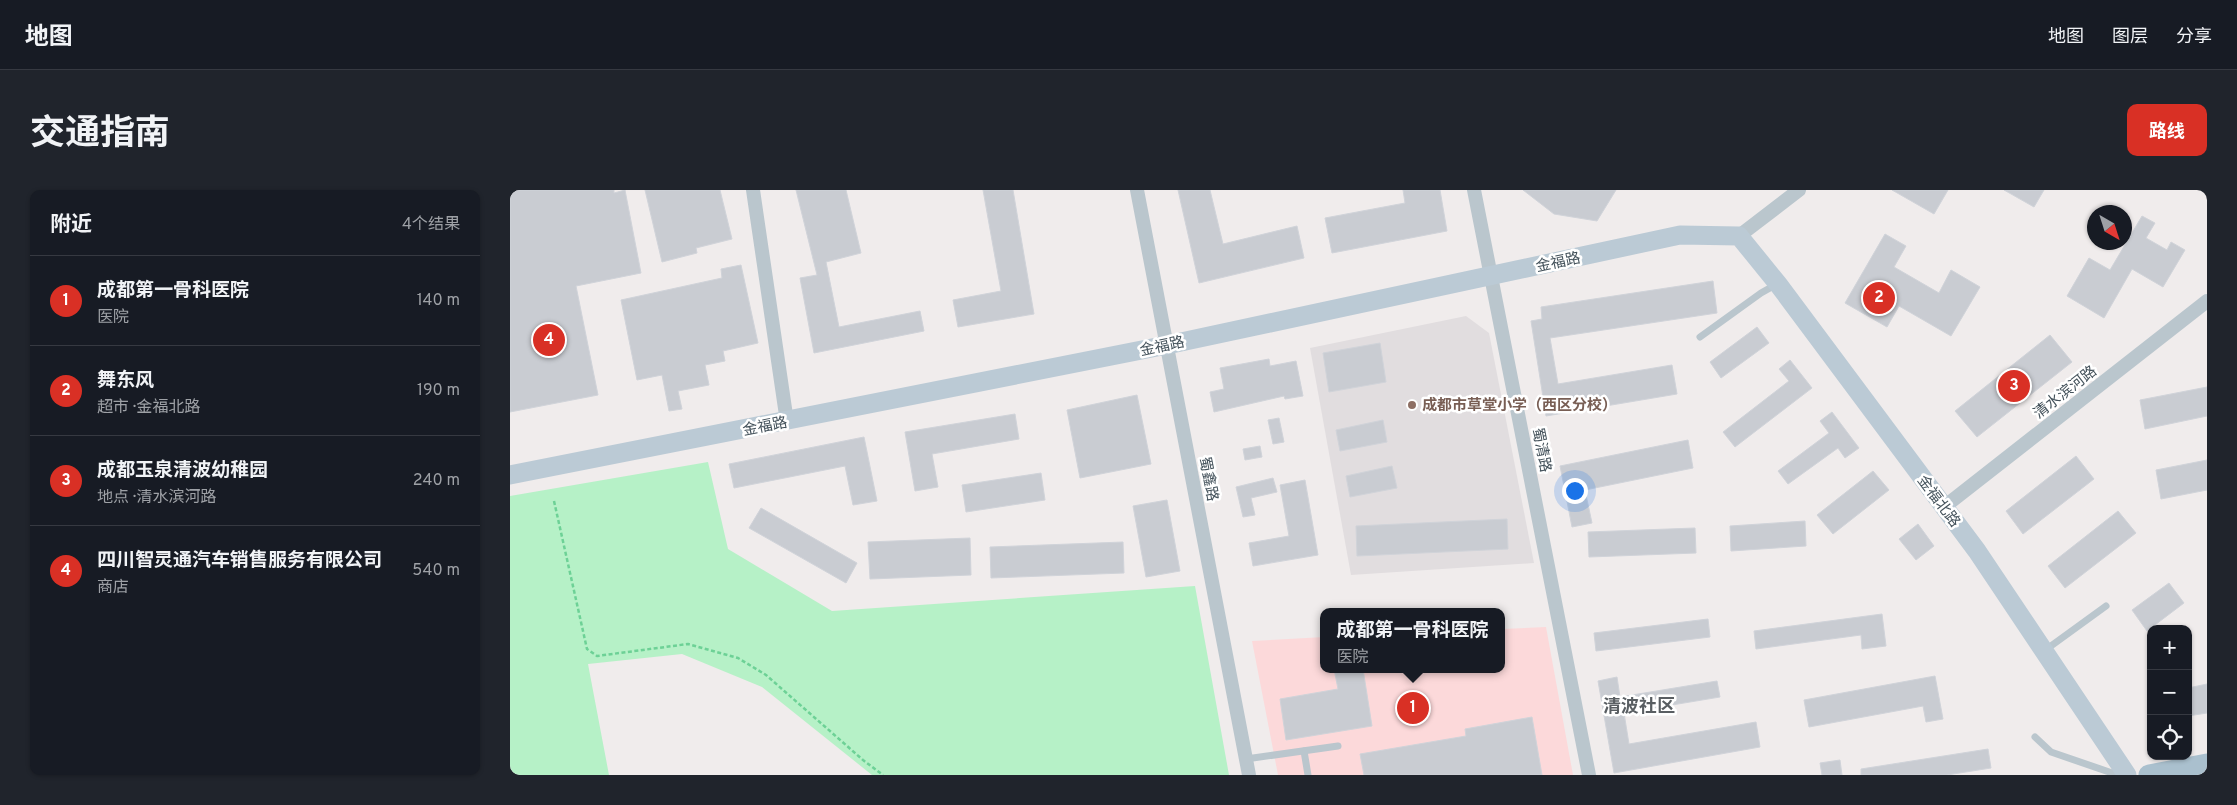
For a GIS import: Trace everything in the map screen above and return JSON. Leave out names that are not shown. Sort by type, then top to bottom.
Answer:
[{"type":"main road","points":[[2149,775],[2207,764]]},
{"type":"street","points":[[753,190],[787,422]]},
{"type":"street","name":"蜀鑫路","points":[[1137,190],[1249,775]]},
{"type":"street","name":"蜀清路","points":[[1474,190],[1589,775]]},
{"type":"street","points":[[1739,236],[1799,190]]},
{"type":"street","name":"金福路","points":[[510,475],[787,422],[1167,345],[1680,235],[1739,236]]},
{"type":"street","name":"金福北路","points":[[1739,236],[1778,284],[1977,551],[2127,775]]},
{"type":"street","name":"清水滨河路","points":[[1944,507],[2207,301]]},
{"type":"lane","points":[[1700,337],[1761,293],[1778,284]]},
{"type":"lane","points":[[2044,651],[2106,606]]},
{"type":"lane","points":[[2035,737],[2051,752],[2118,775]]},
{"type":"lane","points":[[1246,759],[1338,746]]},
{"type":"lane","points":[[1304,751],[1308,775]]},
{"type":"path","points":[[554,501],[586,649],[597,656],[688,644],[738,658],[766,675],[882,775]]},
{"type":"shaded area","name":"成都市草堂小学（西区分校）","points":[[1466,316],[1489,333],[1534,563],[1351,575],[1310,348]]},
{"type":"shaded area","points":[[1546,627],[1573,775],[1278,775],[1252,641],[1320,637],[1320,673],[1505,673],[1505,629]]},
{"type":"green space","points":[[708,462],[728,549],[832,611],[1195,586],[1229,775],[872,775],[762,687],[682,654],[588,664],[609,775],[510,775],[510,496]]},
{"type":"building","points":[[510,190],[614,190],[614,193],[625,190],[641,273],[576,286],[598,395],[510,412]]},
{"type":"building","points":[[645,190],[720,190],[732,239],[696,248],[697,253],[662,262]]},
{"type":"building","points":[[796,190],[846,190],[861,253],[826,262],[839,327],[920,311],[924,331],[814,353],[800,278],[817,275]]},
{"type":"building","points":[[983,190],[1013,190],[1034,314],[958,327],[953,300],[1001,291]]},
{"type":"building","points":[[1178,190],[1210,190],[1223,244],[1297,226],[1304,258],[1199,283]]},
{"type":"building","points":[[1403,190],[1440,190],[1447,231],[1332,253],[1325,218],[1405,203]]},
{"type":"building","points":[[1523,190],[1616,190],[1597,221],[1554,214]]},
{"type":"building","points":[[1892,190],[1948,190],[1934,214]]},
{"type":"building","points":[[2004,190],[2044,190],[2034,207]]},
{"type":"building","points":[[2142,216],[2155,223],[2146,238],[2167,250],[2171,242],[2185,250],[2163,287],[2132,269],[2104,318],[2067,296],[2089,258],[2110,270],[2122,250],[2132,250],[2132,233]]},
{"type":"building","points":[[1885,234],[1906,246],[1894,267],[1939,293],[1951,270],[1980,287],[1951,336],[1899,306],[1887,327],[1845,303]]},
{"type":"building","points":[[741,265],[758,343],[723,351],[725,361],[705,365],[709,385],[678,391],[682,409],[669,411],[662,375],[637,380],[621,300],[722,278],[721,269]]},
{"type":"building","points":[[1713,281],[1717,313],[1550,338],[1558,384],[1672,365],[1677,394],[1546,416],[1531,321],[1542,319],[1541,307]]},
{"type":"building","points":[[1757,327],[1769,343],[1721,378],[1710,362]]},
{"type":"building","points":[[2050,335],[2072,362],[1977,437],[1955,411]]},
{"type":"building","points":[[1380,343],[1386,382],[1329,392],[1323,353]]},
{"type":"building","points":[[1269,359],[1270,366],[1296,361],[1303,396],[1285,399],[1284,396],[1214,412],[1210,392],[1224,389],[1220,368]]},
{"type":"building","points":[[1790,360],[1812,388],[1735,447],[1723,432],[1789,381],[1779,369]]},
{"type":"building","points":[[2207,387],[2207,416],[2145,429],[2140,400]]},
{"type":"building","points":[[1137,395],[1151,464],[1080,478],[1067,410]]},
{"type":"building","points":[[1832,412],[1859,448],[1845,458],[1838,448],[1788,484],[1778,471],[1829,433],[1820,421]]},
{"type":"building","points":[[1015,414],[1019,439],[932,454],[938,487],[915,491],[905,432]]},
{"type":"building","points":[[1279,418],[1284,442],[1273,444],[1268,420]]},
{"type":"building","points":[[1383,420],[1387,442],[1340,451],[1336,430]]},
{"type":"building","points":[[864,437],[877,501],[853,505],[845,466],[734,488],[729,464]]},
{"type":"building","points":[[1688,440],[1693,468],[1585,490],[1592,523],[1572,527],[1560,466]]},
{"type":"building","points":[[1260,446],[1262,457],[1245,460],[1243,449]]},
{"type":"building","points":[[2076,456],[2094,479],[2023,534],[2006,511]]},
{"type":"building","points":[[2207,460],[2207,490],[2161,499],[2156,470]]},
{"type":"building","points":[[1392,466],[1397,488],[1350,497],[1346,476]]},
{"type":"building","points":[[1873,471],[1889,490],[1833,534],[1817,515]]},
{"type":"building","points":[[1041,473],[1045,500],[966,512],[962,485]]},
{"type":"building","points":[[1273,478],[1277,492],[1251,498],[1255,515],[1243,517],[1236,487]]},
{"type":"building","points":[[1305,480],[1318,555],[1253,566],[1249,543],[1289,536],[1280,485]]},
{"type":"building","points":[[1167,500],[1180,571],[1146,577],[1133,506]]},
{"type":"building","points":[[761,508],[857,563],[846,583],[749,528]]},
{"type":"building","points":[[2118,511],[2136,533],[2065,588],[2048,566]]},
{"type":"building","points":[[1507,519],[1508,549],[1357,556],[1356,526]]},
{"type":"building","points":[[1805,521],[1806,546],[1731,551],[1730,526]]},
{"type":"building","points":[[1918,524],[1934,546],[1916,560],[1899,539]]},
{"type":"building","points":[[1695,528],[1696,553],[1589,557],[1588,532]]},
{"type":"building","points":[[970,538],[971,575],[870,579],[868,542]]},
{"type":"building","points":[[1123,542],[1124,573],[991,578],[990,547]]},
{"type":"building","points":[[2169,583],[2184,603],[2155,625],[2147,625],[2147,631],[2132,610]]},
{"type":"building","points":[[1882,614],[1886,646],[1862,649],[1861,635],[1756,649],[1754,631]]},
{"type":"building","points":[[1708,619],[1710,637],[1596,651],[1594,633]]},
{"type":"building","points":[[1335,673],[1364,673],[1372,726],[1286,740],[1280,699],[1338,689]]},
{"type":"building","points":[[1935,676],[1943,719],[1926,722],[1923,706],[1809,727],[1804,700]]},
{"type":"building","points":[[1617,677],[1620,697],[1717,681],[1720,697],[1624,713],[1629,744],[1756,722],[1760,747],[1614,773],[1598,681]]},
{"type":"building","points":[[2207,684],[2207,713],[2192,715],[2192,687]]},
{"type":"building","points":[[1532,717],[1542,775],[1364,775],[1360,754],[1466,736],[1465,729]]},
{"type":"building","points":[[1988,749],[1991,768],[1947,775],[1861,775],[1861,769]]},
{"type":"building","points":[[1840,760],[1842,775],[1822,775],[1820,763]]},
{"type":"place","name":"舞东风","points":[[1879,298]]},
{"type":"place","name":"四川智灵通汽车销售服务有限公司","points":[[549,340]]},
{"type":"place","name":"成都玉泉清波幼稚园","points":[[2014,386]]},
{"type":"place","name":"成都市草堂小学（西区分校）","points":[[1412,405]]},
{"type":"place","name":"成都第一骨科医院","points":[[1413,708]]},
{"type":"district","name":"清波社区","points":[[1639,706]]}]
